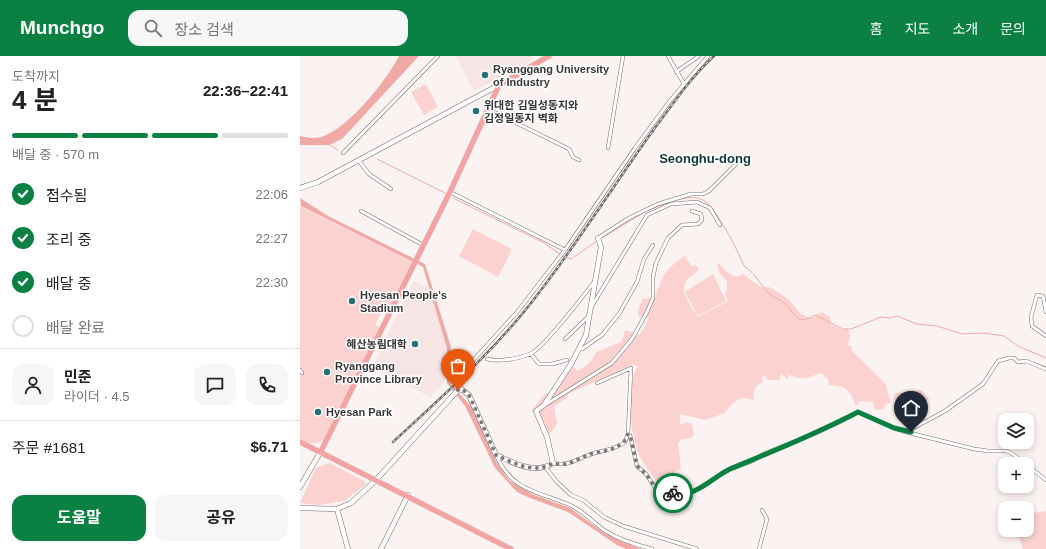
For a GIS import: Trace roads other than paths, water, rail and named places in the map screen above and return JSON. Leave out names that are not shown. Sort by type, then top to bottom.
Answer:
[{"type":"main road","points":[[321,452],[450,192],[499,86],[549,56]]},
{"type":"main road","points":[[300,442],[408,495],[512,549]]},
{"type":"street","points":[[343,153],[438,56]]},
{"type":"street","points":[[608,148],[623,56]]},
{"type":"street","points":[[668,56],[684,84]]},
{"type":"street","points":[[676,72],[699,56]]},
{"type":"street","points":[[459,376],[518,311],[565,250],[635,148],[684,84],[708,56]]},
{"type":"street","points":[[300,188],[318,182],[359,161],[499,86]]},
{"type":"street","points":[[488,109],[569,149],[573,157],[579,160]]},
{"type":"street","points":[[543,406],[571,364],[574,355],[586,335],[601,247],[599,239],[640,212],[658,204],[691,194],[703,194],[709,191],[736,164],[725,156]]},
{"type":"street","points":[[359,161],[369,174],[391,189]]},
{"type":"street","points":[[450,192],[565,250]]},
{"type":"street","points":[[589,311],[647,215],[670,204],[697,202],[710,208],[720,225]]},
{"type":"street","points":[[361,211],[423,245]]},
{"type":"street","points":[[553,463],[547,437],[536,411],[612,363],[632,339],[648,312],[653,298],[653,277],[656,263],[668,238],[682,225],[698,224],[702,220],[701,214],[692,211]]},
{"type":"street","points":[[578,349],[582,349],[602,336],[619,314],[637,282],[644,259],[653,245]]},
{"type":"street","points":[[487,359],[494,361],[531,354],[571,311],[594,282]]},
{"type":"street","points":[[1046,312],[1043,296],[1037,295],[1031,317],[1032,326],[1046,336]]},
{"type":"street","points":[[565,339],[588,317]]},
{"type":"street","points":[[531,354],[539,364],[552,364],[567,360],[574,355]]},
{"type":"street","points":[[907,432],[939,415],[983,384],[998,361],[1003,358],[1014,358],[1018,362],[1026,361],[1046,369]]},
{"type":"street","points":[[567,360],[571,364]]},
{"type":"street","points":[[496,455],[526,467],[546,468],[553,463],[564,465],[572,463],[594,453],[604,452],[625,442],[628,434],[631,368],[597,383]]},
{"type":"street","points":[[300,508],[338,509],[352,502],[376,480],[458,390],[462,389],[469,395],[496,455],[511,479],[532,493],[571,506],[619,539],[652,549]]},
{"type":"street","points":[[628,434],[630,435],[637,466],[646,474],[656,489],[679,494],[694,491],[730,469],[752,461],[858,412],[894,428],[907,432],[974,449],[1006,451],[1015,457]]},
{"type":"street","points":[[300,487],[321,452]]},
{"type":"street","points":[[546,468],[570,495],[583,500],[604,517],[623,526],[697,549]]},
{"type":"street","points":[[1034,471],[1046,480]]},
{"type":"street","points":[[381,549],[408,495]]},
{"type":"street","points":[[338,509],[348,549]]},
{"type":"street","points":[[759,549],[765,533],[767,519],[762,510]]},
{"type":"waterway","points":[[330,145],[338,150]]},
{"type":"waterway","points":[[377,159],[445,193]]},
{"type":"waterway","points":[[453,198],[544,243],[560,254]]},
{"type":"waterway","points":[[672,201],[696,198],[703,200],[708,204],[726,230],[744,266],[768,292],[784,303],[794,315],[800,319],[804,320],[815,315],[843,329],[851,329],[881,317],[890,318],[897,316],[917,324],[937,326],[962,334],[983,333],[1004,336],[1018,346],[1046,358]]},
{"type":"waterway","points":[[649,210],[667,203]]},
{"type":"waterway","points":[[600,239],[643,213]]},
{"type":"waterway","points":[[562,256],[571,259],[597,241]]},
{"type":"railway","points":[[393,442],[471,369],[525,311],[556,270],[675,100],[714,56]]},
{"type":"place","name":"Ryanggang University of Industry","points":[[485,75]]},
{"type":"place","name":"위대한 김일성동지와 김정일동지 벽화","points":[[476,111]]},
{"type":"place","name":"Hyesan People's Stadium","points":[[352,301]]},
{"type":"place","name":"혜산농림대학","points":[[415,344]]},
{"type":"place","name":"Ryanggang Province Library","points":[[327,372]]},
{"type":"place","name":"Hyesan Park","points":[[318,412]]},
{"type":"district","name":"Seonghu-dong","points":[[705,158]]}]
